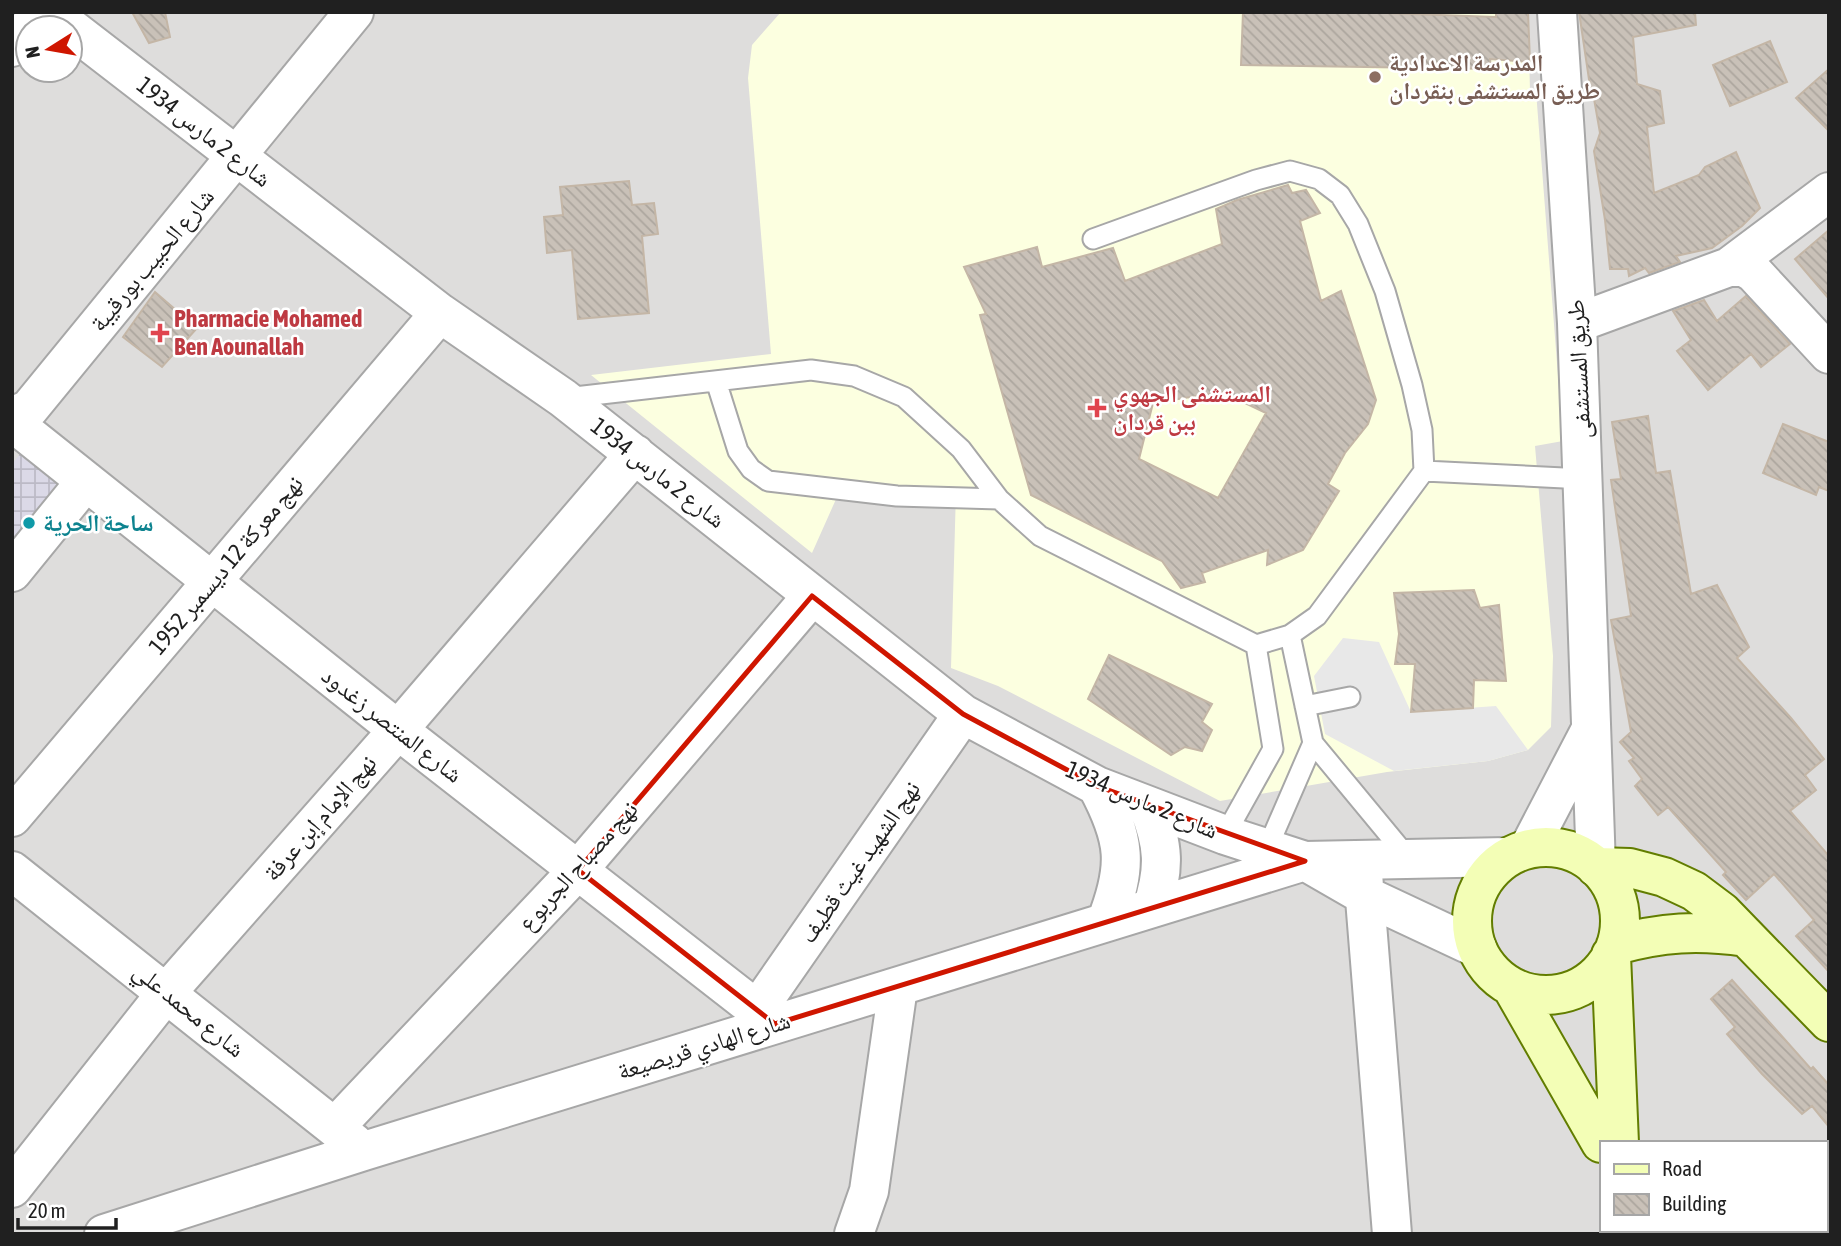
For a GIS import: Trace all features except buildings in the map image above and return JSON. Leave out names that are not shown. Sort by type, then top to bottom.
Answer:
[{"type":"street","points":[[12,47],[41,12]]},
{"type":"street","name":"شارع 2 مارس 1934","points":[[50,12],[440,313],[564,398],[963,713],[1097,786],[1305,862]]},
{"type":"street","name":"شارع الحبيب بورقيبة","points":[[19,428],[354,12]]},
{"type":"street","name":"طريق المستشفى","points":[[1557,12],[1577,323],[1596,866]]},
{"type":"street","points":[[1577,323],[1729,267],[1829,192]]},
{"type":"street","points":[[1729,267],[1744,267],[1754,273],[1829,354]]},
{"type":"street","name":"نهج معركة 12 ديسمبر 1952","points":[[12,817],[440,313]]},
{"type":"street","name":"شارع المنتصر زغدود","points":[[19,428],[398,730],[766,1017]]},
{"type":"street","name":"نهج الإمام إبن عرفة","points":[[12,1188],[167,992],[398,730],[635,454]]},
{"type":"street","points":[[12,572],[86,481]]},
{"type":"street","name":"نهج مصباح الجربوع","points":[[335,1127],[578,870],[812,596]]},
{"type":"street","name":"نهج الشهيد غيث قطيف","points":[[766,1017],[963,713]]},
{"type":"street","points":[[1592,727],[1518,853],[1488,874],[1475,897],[1472,923],[1477,948],[1491,972],[1513,989],[1535,995],[1558,995],[1580,988],[1598,974],[1614,950],[1648,936],[1713,932],[1746,937]]},
{"type":"street","points":[[1097,786],[1114,818],[1122,853],[1119,889],[1106,922]]},
{"type":"street","points":[[1148,806],[1158,831],[1162,857],[1160,883],[1152,908]]},
{"type":"street","points":[[1363,878],[1410,859],[1518,853],[1553,847],[1576,853],[1596,866],[1612,889],[1620,917],[1614,950],[1619,1141]]},
{"type":"street","points":[[1305,862],[1363,878],[1477,948]]},
{"type":"street","name":"شارع الهادي قريصيعة","points":[[104,1234],[364,1151],[766,1017],[898,987],[1305,862]]},
{"type":"street","points":[[1596,866],[1630,868],[1664,877],[1694,891],[1722,912],[1829,1022]]},
{"type":"street","name":"شارع محمد علي","points":[[12,871],[364,1151]]},
{"type":"street","points":[[1363,878],[1392,1234]]},
{"type":"street","points":[[855,1234],[869,1191],[898,987]]},
{"type":"street","points":[[1513,989],[1600,1141]]},
{"type":"lane","points":[[564,398],[811,370],[854,376],[904,397],[961,449],[999,499],[1040,536],[1256,645],[1290,635],[1317,616],[1424,471],[1422,430],[1412,385],[1385,291],[1358,224],[1340,195],[1319,179],[1290,171],[1256,180],[1093,239]]},
{"type":"lane","points":[[716,381],[738,451],[751,469],[768,481],[897,496],[999,499]]},
{"type":"lane","points":[[1424,471],[1584,479]]},
{"type":"lane","points":[[1290,635],[1313,743],[1410,859]]},
{"type":"lane","points":[[1225,835],[1273,749],[1256,645]]},
{"type":"lane","points":[[1305,706],[1350,697]]},
{"type":"lane","points":[[1267,849],[1313,743]]},
{"type":"highlighted area","points":[[812,596],[963,714],[1097,786],[1305,861],[775,1024],[578,870]]},
{"type":"shaded area","points":[[12,12],[1829,12],[1829,1234],[12,1234]]},
{"type":"shaded area","name":"المستشفى الجهوي ببن قردان","points":[[781,12],[1528,12],[1530,91],[1536,91],[1563,441],[1535,446],[1553,656],[1551,727],[1528,750],[1488,761],[1387,772],[1220,801],[998,686],[951,668],[956,491],[841,488],[812,553],[591,375],[771,354],[748,78],[752,45]]},
{"type":"shaded area","name":"ساحة الحرية","points":[[30,442],[79,481],[12,564],[12,464]]},
{"type":"shaded area","points":[[1343,638],[1379,642],[1411,712],[1496,706],[1528,750],[1488,761],[1394,771],[1325,734],[1314,676]]},
{"type":"place","name":"المدرسة الاعدادية طريق المستشفى بنقردان","points":[[1375,77]]},
{"type":"place","name":"Pharmacie Mohamed Ben Aounallah","points":[[160,333]]},
{"type":"place","name":"المستشفى الجهوي ببن قردان","points":[[1097,408]]},
{"type":"place","name":"ساحة الحرية","points":[[29,523]]}]
